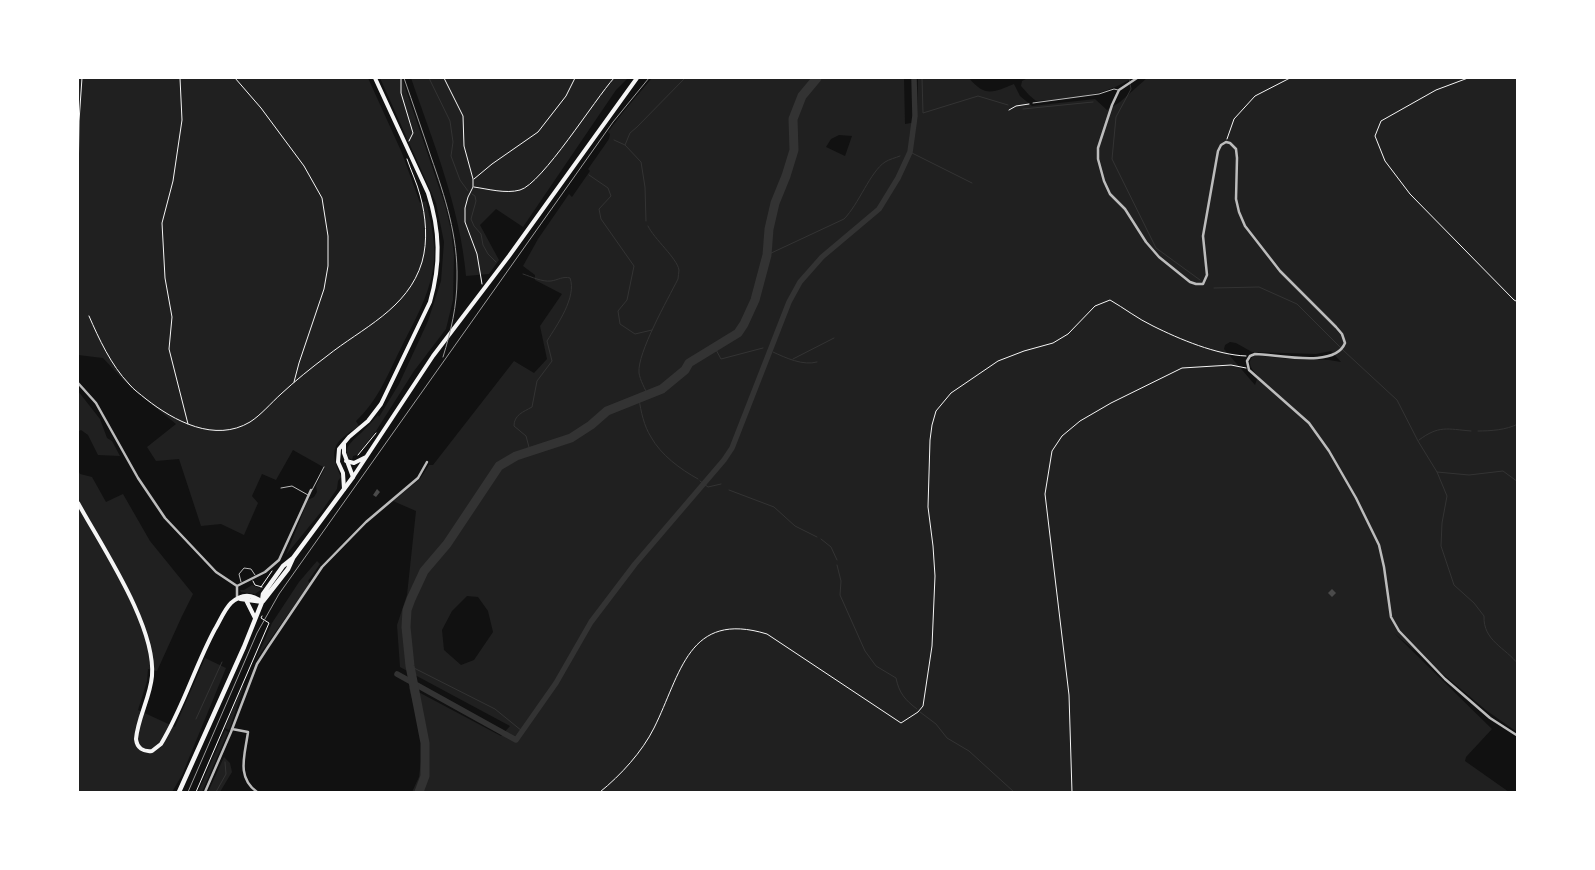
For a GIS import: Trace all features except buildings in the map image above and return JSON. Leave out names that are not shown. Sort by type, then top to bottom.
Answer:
[{"type":"main road","points":[[344,490],[343,473],[337,454],[381,404],[424,315],[434,287],[438,259],[438,233],[428,193],[375,78]]},
{"type":"main road","points":[[179,792],[237,664],[262,602],[263,594],[283,566],[294,558],[344,490],[433,356],[510,256],[636,78]]},
{"type":"main road","points":[[344,444],[346,461],[353,477]]},
{"type":"main road","points":[[346,461],[354,463],[366,458]]},
{"type":"main road","points":[[343,473],[353,477]]},
{"type":"main road","points":[[78,503],[118,574],[141,620],[150,650],[152,677],[136,739],[138,746],[145,751],[156,750],[164,739],[208,643],[228,608],[237,599],[246,595],[253,596],[262,602]]},
{"type":"main road","points":[[237,599],[257,603],[262,602]]},
{"type":"main road","points":[[244,599],[255,618]]},
{"type":"street","points":[[1137,78],[1118,90],[1098,148],[1098,159],[1110,194],[1125,209],[1146,242],[1159,257],[1190,282],[1203,284],[1207,275],[1204,236],[1206,217],[1218,151],[1221,145],[1226,142],[1236,149],[1236,199],[1245,226],[1280,271],[1342,334],[1345,343],[1339,351],[1331,356],[1320,358],[1252,355],[1247,361],[1249,370],[1309,423],[1330,451],[1379,544],[1391,617],[1399,631],[1432,666],[1490,718],[1518,736]]},
{"type":"street","points":[[78,383],[96,403],[138,478],[165,518],[216,572],[237,586]]},
{"type":"street","points":[[205,792],[232,730],[256,664],[322,567],[366,522],[418,478],[427,462]]},
{"type":"street","points":[[237,586],[268,570],[280,558],[311,490]]},
{"type":"street","points":[[237,586],[237,599]]},
{"type":"street","points":[[232,730],[248,732],[244,773],[250,787],[257,792]]},
{"type":"lane","points":[[1033,103],[1099,94],[1114,89],[1118,90]]},
{"type":"lane","points":[[311,490],[324,466]]},
{"type":"lane","points":[[281,488],[292,486],[308,495]]},
{"type":"lane","points":[[242,583],[239,574],[244,568],[251,569],[256,577]]},
{"type":"path","points":[[78,187],[82,78]]},
{"type":"path","points":[[180,78],[182,120],[173,181],[162,223],[164,278],[172,317],[169,349],[189,424]]},
{"type":"path","points":[[235,78],[261,108],[304,166],[322,198],[328,236],[328,266],[324,289],[294,382]]},
{"type":"path","points":[[401,78],[401,93],[413,133],[406,146]]},
{"type":"path","points":[[444,78],[463,116],[464,146],[473,179],[473,187],[465,208],[465,222],[477,254],[483,286]]},
{"type":"path","points":[[473,179],[538,132],[566,96],[574,78]]},
{"type":"path","points":[[473,187],[511,191],[521,190],[531,183],[568,140],[601,92],[614,78]]},
{"type":"path","points":[[1226,142],[1234,120],[1255,96],[1290,78]]},
{"type":"path","points":[[1468,78],[1436,90],[1382,121],[1375,136],[1385,161],[1410,194],[1518,302]]},
{"type":"path","points":[[1009,110],[1016,106],[1033,103]]},
{"type":"path","points":[[88,316],[113,363],[129,384],[160,410],[189,424],[216,430],[228,430],[250,422],[294,382],[389,312],[416,278],[422,263],[425,234],[421,196],[407,157]]},
{"type":"path","points":[[600,792],[637,755],[654,729],[681,666],[696,645],[718,630],[736,627],[752,629],[767,634],[901,724],[918,712],[923,706],[932,646],[935,576],[928,507],[932,425],[936,411],[951,393],[998,361],[1053,343],[1068,334],[1095,306],[1110,300],[1151,325],[1175,336],[1220,351],[1244,356]]},
{"type":"path","points":[[1072,792],[1070,695],[1045,494],[1052,451],[1062,436],[1080,421],[1111,403],[1182,368],[1231,365],[1249,370]]},
{"type":"path","points":[[354,463],[379,430]]},
{"type":"path","points":[[252,578],[255,585],[261,587],[273,571]]},
{"type":"path","points":[[196,792],[270,623],[261,618],[262,613]]},
{"type":"shaded area","points":[[78,78],[368,78],[402,153],[420,203],[426,201],[433,235],[434,260],[431,280],[424,301],[381,388],[370,406],[356,421],[359,426],[344,437],[336,447],[334,452],[335,459],[341,477],[338,481],[337,489],[286,555],[308,500],[314,497],[317,492],[316,486],[325,468],[293,450],[276,480],[262,474],[252,496],[258,503],[244,535],[221,524],[201,526],[179,459],[156,461],[147,447],[176,424],[129,386],[103,358],[78,355]]},
{"type":"shaded area","points":[[380,78],[402,78],[445,205],[454,255],[453,300],[446,329],[414,371],[376,431],[357,455],[353,456],[352,460],[346,453],[349,445],[378,415],[379,417],[399,384],[428,321],[441,281],[444,242],[436,203]]},
{"type":"shaded area","points":[[411,78],[628,78],[616,90],[523,227],[496,209],[480,225],[499,260],[489,274],[466,276],[463,250],[452,200]]},
{"type":"shaded area","points":[[652,78],[904,78],[905,124],[917,122],[918,78],[969,78],[984,91],[989,92],[1014,84],[1020,96],[1032,106],[1095,99],[1107,110],[1120,102],[1147,78],[1517,78],[1517,732],[1487,711],[1394,633],[1492,729],[1466,757],[1465,761],[1509,792],[412,792],[419,777],[423,744],[409,687],[501,736],[510,726],[400,667],[397,625],[407,595],[416,511],[393,501],[420,479],[429,465],[433,465],[514,361],[534,373],[547,359],[540,326],[562,294],[535,280],[535,275],[523,266],[538,239],[569,194],[572,197],[590,171],[588,169],[609,139],[610,134],[608,132]],"holes":[[[839,135],[852,136],[845,156],[826,147],[831,139]],[[1230,342],[1236,343],[1252,352],[1316,354],[1331,351],[1341,362],[1255,355],[1250,360],[1252,368],[1258,376],[1255,385],[1224,349],[1225,345]],[[467,596],[478,597],[488,611],[493,632],[474,660],[461,665],[444,650],[442,630],[452,611]]]},
{"type":"shaded area","points":[[1028,78],[1132,78],[1098,93],[1073,98],[1036,101],[1021,86],[1022,81]]},
{"type":"shaded area","points":[[78,391],[100,419],[107,438],[112,441],[120,456],[98,455],[88,435],[81,430],[78,432]]},
{"type":"shaded area","points":[[78,470],[80,474],[92,477],[106,502],[123,494],[150,541],[193,594],[157,671],[148,669],[147,681],[138,710],[175,727],[205,658],[226,668],[182,775],[172,792],[78,792]]},
{"type":"shaded area","points":[[317,561],[320,564],[308,581],[310,583],[255,660],[272,623],[299,582]]},
{"type":"shaded area","points":[[252,585],[262,589],[255,594],[241,592],[240,590],[244,590]]},
{"type":"shaded area","points":[[244,686],[229,730],[225,728]]},
{"type":"shaded area","points":[[225,730],[228,732],[202,792],[198,792]]},
{"type":"shaded area","points":[[224,757],[230,763],[232,772],[220,792],[208,792]]},
{"type":"waterway","points":[[429,78],[450,121],[453,142],[451,156],[460,180],[468,191]]},
{"type":"waterway","points":[[646,221],[645,187],[641,162],[625,145],[630,133],[685,78]]},
{"type":"waterway","points":[[419,792],[425,776],[425,743],[410,666],[406,627],[407,610],[424,571],[447,544],[499,466],[516,456],[571,438],[591,425],[607,411],[662,389],[685,370],[689,363],[738,333],[755,300],[767,255],[769,229],[775,203],[794,150],[793,119],[802,96],[817,78]]},
{"type":"waterway","points":[[397,674],[516,740],[556,683],[591,622],[635,564],[724,460],[732,448],[789,302],[800,282],[822,257],[879,209],[898,178],[910,152],[915,116],[914,78]]},
{"type":"waterway","points":[[922,78],[923,113],[978,96],[1008,105]]},
{"type":"waterway","points":[[1129,78],[1131,89],[1116,117],[1112,159],[1156,248],[1200,280]]},
{"type":"waterway","points":[[1023,109],[1093,102]]},
{"type":"waterway","points":[[614,140],[625,145]]},
{"type":"waterway","points":[[912,153],[972,183]]},
{"type":"waterway","points":[[767,255],[844,219],[855,205],[874,173],[887,161],[900,156]]},
{"type":"waterway","points":[[589,175],[608,188],[611,196],[599,209],[601,219],[634,266],[627,300],[618,311],[620,324],[635,334],[652,330]]},
{"type":"waterway","points":[[472,194],[475,196],[476,201],[471,219],[481,234],[483,245],[488,254],[496,262]]},
{"type":"waterway","points":[[648,226],[674,260],[679,270],[678,279],[654,326],[640,364],[639,373],[648,395]]},
{"type":"waterway","points":[[523,274],[548,281],[565,277],[570,278],[571,286],[571,294],[565,311],[547,341],[552,361],[537,381],[532,407],[520,414],[514,422],[514,426],[526,436],[530,451]]},
{"type":"waterway","points":[[1214,288],[1259,287],[1297,304],[1397,400],[1418,441],[1437,472],[1469,475],[1503,471],[1518,482]]},
{"type":"waterway","points":[[793,359],[834,338]]},
{"type":"waterway","points":[[715,348],[721,359],[763,348]]},
{"type":"waterway","points":[[773,352],[800,362],[817,362]]},
{"type":"waterway","points":[[639,399],[645,424],[655,444],[671,461],[698,479]]},
{"type":"waterway","points":[[1478,431],[1498,430],[1518,424]]},
{"type":"waterway","points":[[1419,440],[1438,430],[1471,431]]},
{"type":"waterway","points":[[1437,472],[1447,496],[1442,523],[1441,546],[1454,585],[1474,603],[1484,616],[1487,632],[1491,638],[1518,664]]},
{"type":"waterway","points":[[700,481],[708,487],[721,484]]},
{"type":"waterway","points":[[729,490],[774,507],[795,526],[817,537]]},
{"type":"waterway","points":[[821,539],[831,547],[837,560]]},
{"type":"waterway","points":[[837,565],[841,581],[840,595],[865,651],[876,666],[896,678],[903,696],[917,709]]},
{"type":"waterway","points":[[196,719],[222,662]]},
{"type":"waterway","points":[[410,666],[495,709],[522,731]]},
{"type":"waterway","points":[[920,712],[936,724],[947,738],[969,751],[1014,792]]},
{"type":"waterway","points":[[216,792],[226,774],[225,762]]},
{"type":"railway","points":[[404,78],[446,202],[453,232],[457,263],[456,299],[443,357]]},
{"type":"railway","points":[[188,792],[257,633],[279,594],[613,122],[649,78]]}]
